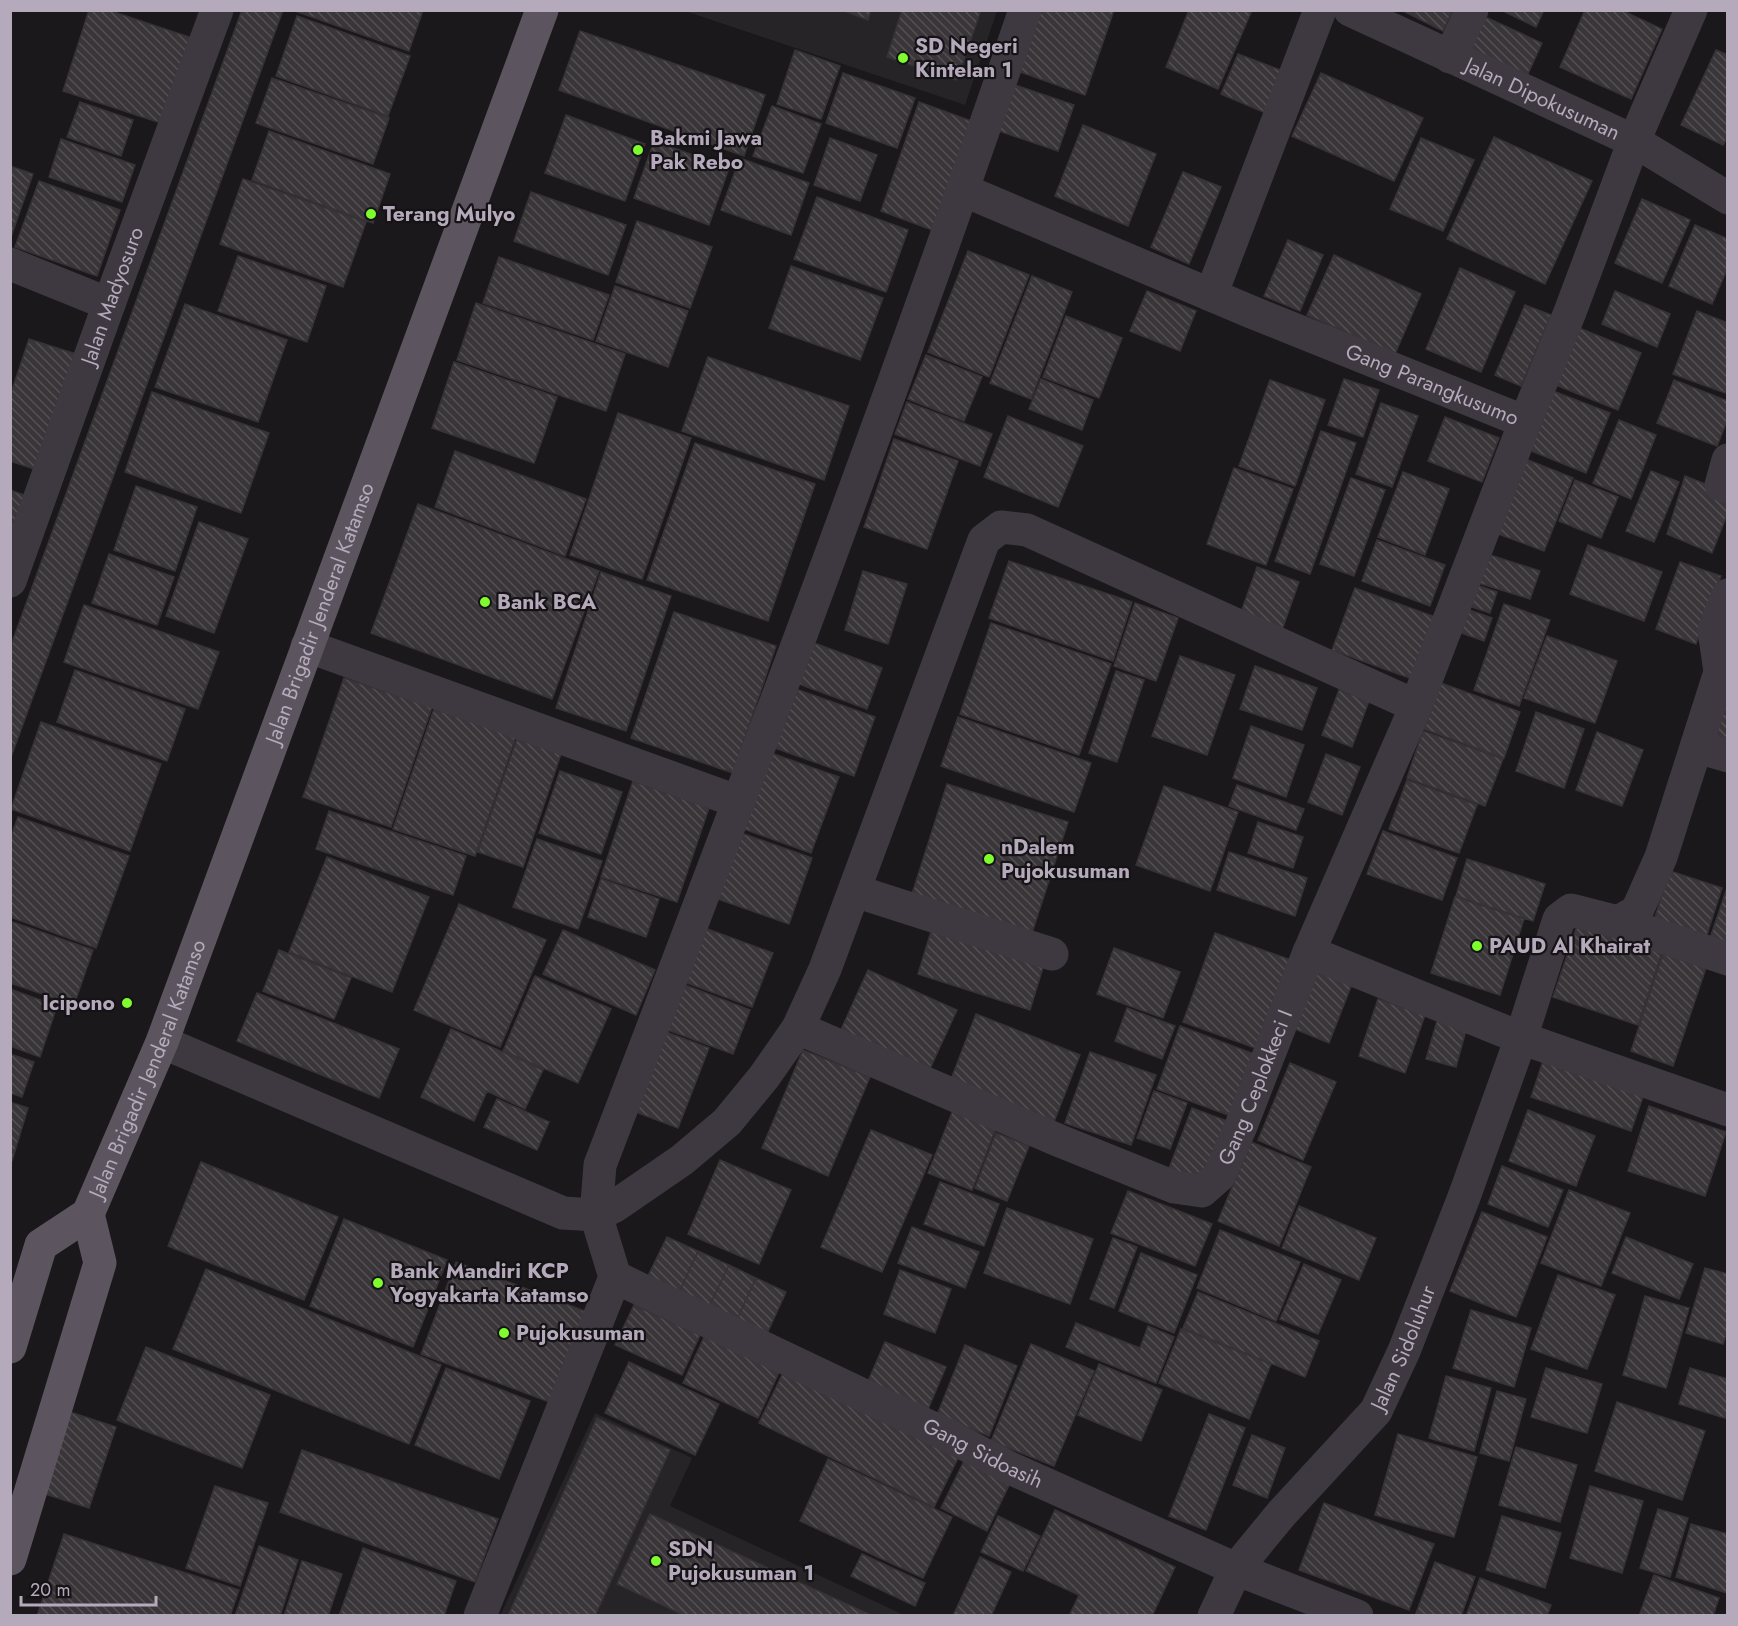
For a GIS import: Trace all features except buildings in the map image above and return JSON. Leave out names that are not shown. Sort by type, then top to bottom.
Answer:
[{"type":"main road","name":"Jalan Brigadir Jenderal Katamso","points":[[10,1347],[41,1245],[88,1214],[162,1042],[542,10]]},
{"type":"main road","name":"Jalan Brigadir Jenderal Katamso","points":[[10,1559],[100,1263],[88,1214]]},
{"type":"street","name":"Jalan Madyosuro","points":[[10,580],[217,10]]},
{"type":"street","points":[[480,1616],[615,1277],[596,1215],[600,1165],[739,802],[963,190],[1024,10]]},
{"type":"street","points":[[1210,295],[1320,10]]},
{"type":"street","name":"Jalan Dipokusuman","points":[[1350,10],[1634,141],[1728,198]]},
{"type":"street","points":[[1450,57],[1472,10]]},
{"type":"street","name":"Gang Parangkusumo","points":[[963,190],[1210,295],[1525,422],[1570,312],[1634,141],[1691,10]]},
{"type":"street","points":[[10,264],[109,304]]},
{"type":"street","name":"Gang Ceplokkeci I","points":[[798,1028],[1091,1154],[1174,1187],[1202,1191],[1219,1176],[1241,1126],[1309,952],[1416,706],[1525,422]]},
{"type":"street","points":[[1728,460],[1721,485],[1728,487]]},
{"type":"street","points":[[162,1042],[563,1213],[596,1215],[615,1206],[682,1160],[727,1122],[764,1077],[798,1028],[825,969],[855,891],[984,540],[1001,527],[1027,530],[1416,706]]},
{"type":"street","points":[[1617,922],[1637,910],[1712,752],[1720,672],[1714,630],[1728,595]]},
{"type":"street","points":[[307,646],[739,802]]},
{"type":"street","points":[[855,891],[1052,954]]},
{"type":"street","name":"Jalan Sidoluhur","points":[[1214,1616],[1236,1569],[1282,1513],[1376,1411],[1404,1351],[1464,1197],[1521,1038],[1560,919],[1571,910],[1617,922]]},
{"type":"street","points":[[1617,922],[1728,959]]},
{"type":"street","points":[[1309,952],[1521,1038],[1728,1110]]},
{"type":"street","name":"Gang Sidoasih","points":[[615,1277],[939,1431],[1010,1468],[1236,1569],[1357,1616]]},
{"type":"shaded area","name":"SD Negeri Kintelan 1","points":[[685,11],[997,11],[965,105]]},
{"type":"shaded area","name":"SDN Pujokusuman 1","points":[[595,1413],[692,1458],[670,1506],[904,1615],[500,1616]]},
{"type":"place","name":"SD Negeri Kintelan 1","points":[[903,58]]},
{"type":"place","name":"Bakmi Jawa Pak Rebo","points":[[638,150]]},
{"type":"place","name":"Terang Mulyo","points":[[371,214]]},
{"type":"place","name":"Bank BCA","points":[[485,602]]},
{"type":"place","name":"nDalem Pujokusuman","points":[[989,859]]},
{"type":"place","name":"PAUD Al Khairat","points":[[1477,946]]},
{"type":"place","name":"Icipono","points":[[127,1003]]},
{"type":"place","name":"Bank Mandiri KCP Yogyakarta Katamso","points":[[378,1283]]},
{"type":"place","name":"Pujokusuman","points":[[504,1333]]},
{"type":"place","name":"SDN Pujokusuman 1","points":[[656,1561]]}]
